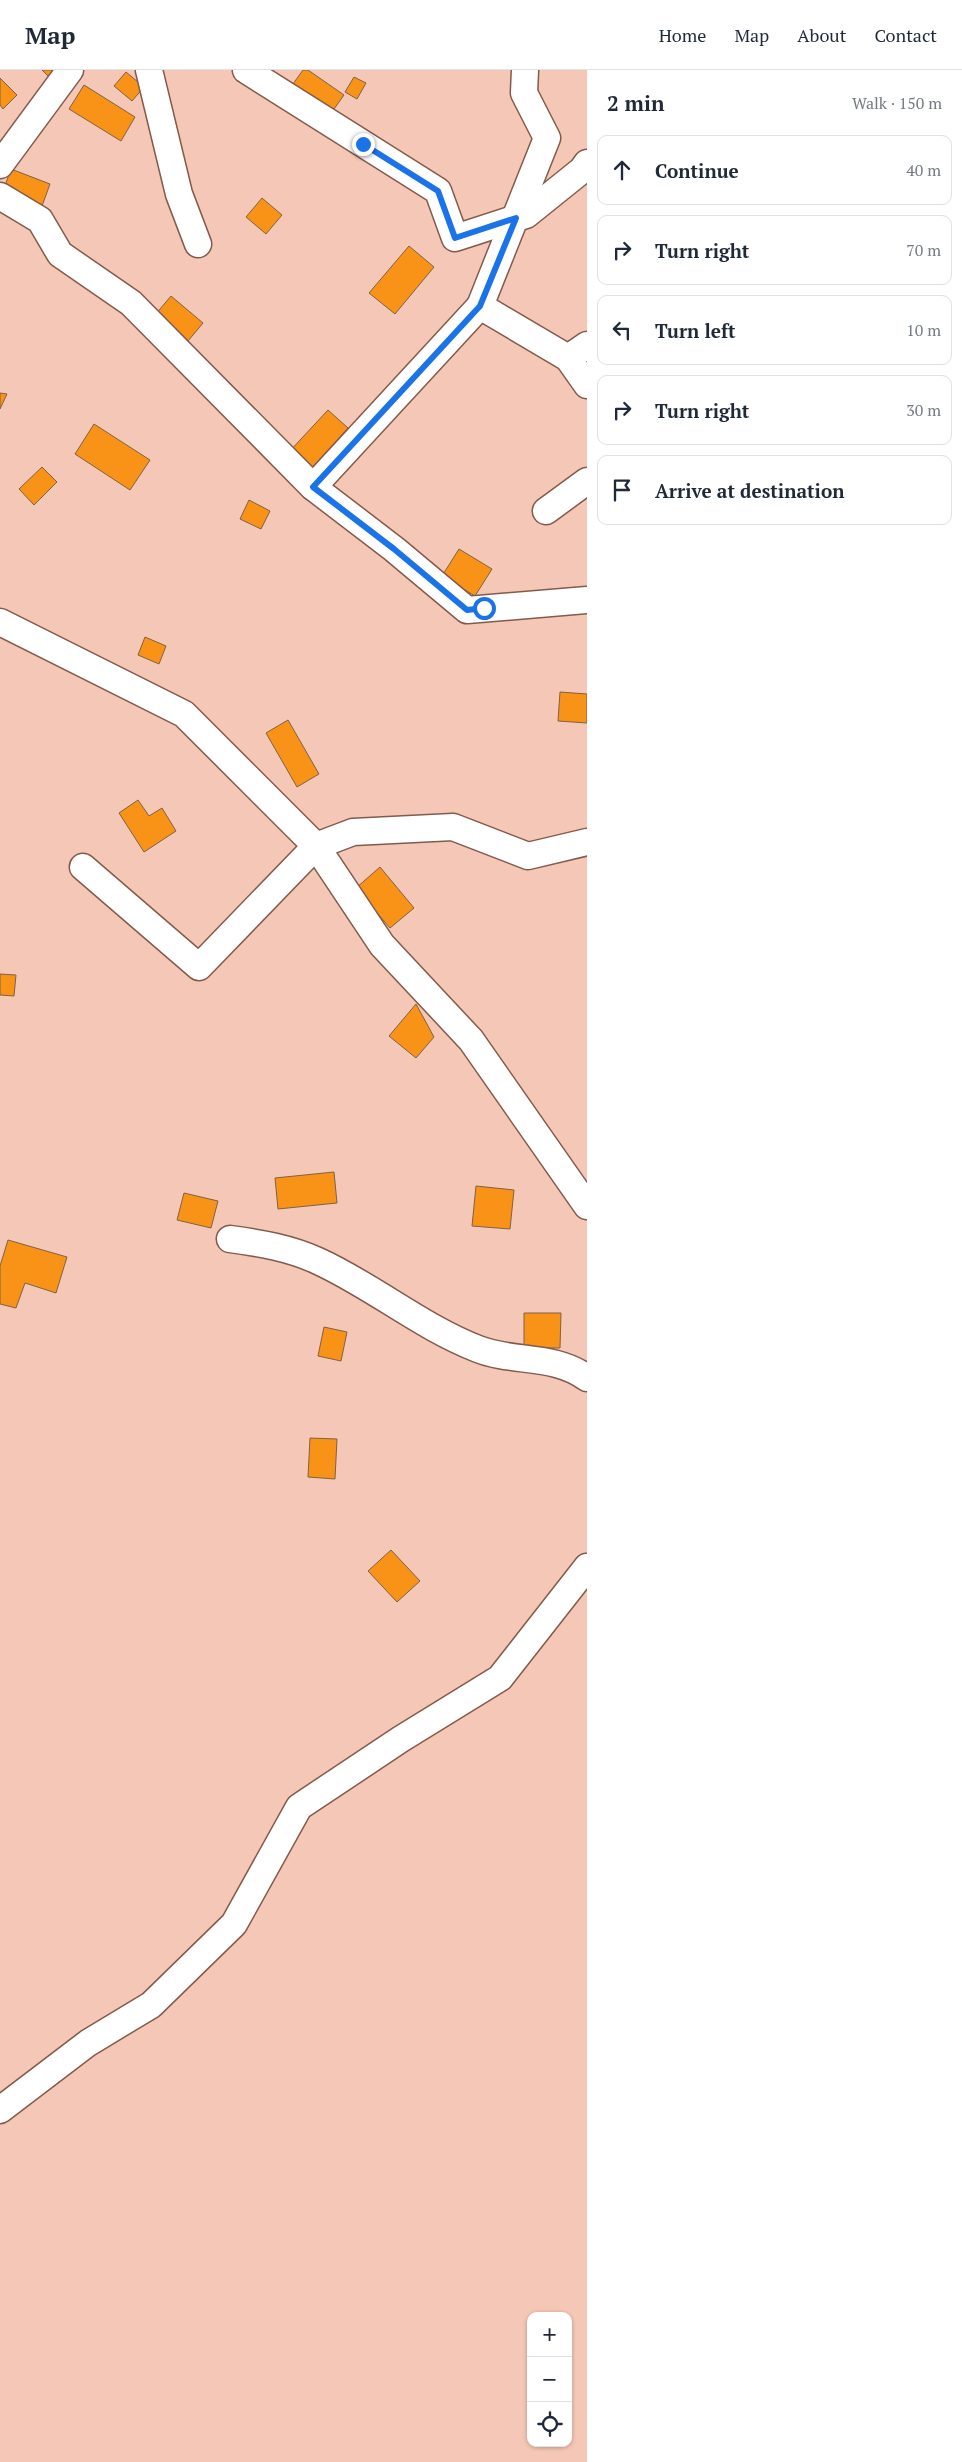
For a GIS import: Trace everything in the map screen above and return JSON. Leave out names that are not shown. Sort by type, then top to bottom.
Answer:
[{"type":"street","points":[[0,165],[70,70]]},
{"type":"street","points":[[149,70],[179,194],[198,244]]},
{"type":"street","points":[[246,70],[438,191],[455,238],[526,215],[582,170],[587,163]]},
{"type":"street","points":[[313,487],[480,306],[547,138],[524,93],[525,70]]},
{"type":"street","points":[[0,196],[40,220],[60,254],[131,303],[313,487],[394,549],[467,610],[587,600]]},
{"type":"street","points":[[480,306],[577,351],[587,385]]},
{"type":"street","points":[[546,511],[587,481]]},
{"type":"street","points":[[0,622],[184,714],[316,846],[382,945],[471,1040],[587,1206]]},
{"type":"street","points":[[83,867],[199,967],[316,846],[353,832],[453,827],[528,856],[587,842]]},
{"type":"street","points":[[230,1239],[268,1245],[318,1261],[456,1339],[480,1350],[560,1363],[587,1378]]},
{"type":"street","points":[[4,2104],[88,2044],[151,2005],[234,1924],[299,1807],[400,1739],[500,1678],[587,1567]]},
{"type":"building","points":[[42,70],[59,70],[50,78]]},
{"type":"building","points":[[303,70],[308,70],[344,95],[329,116],[290,88]]},
{"type":"building","points":[[126,72],[144,87],[132,101],[114,86]]},
{"type":"building","points":[[354,77],[366,83],[357,99],[345,92]]},
{"type":"building","points":[[0,78],[17,95],[3,109],[0,105]]},
{"type":"building","points":[[84,85],[135,117],[121,141],[69,109]]},
{"type":"building","points":[[11,169],[50,184],[42,206],[3,191]]},
{"type":"building","points":[[262,198],[282,215],[266,234],[246,217]]},
{"type":"building","points":[[409,246],[434,267],[395,314],[369,293]]},
{"type":"building","points":[[171,296],[203,323],[188,341],[155,315]]},
{"type":"building","points":[[0,393],[7,394],[0,409]]},
{"type":"building","points":[[328,410],[348,428],[309,471],[288,453]]},
{"type":"building","points":[[94,424],[150,460],[130,490],[75,454]]},
{"type":"building","points":[[42,467],[57,482],[34,505],[19,489]]},
{"type":"building","points":[[249,500],[270,511],[261,529],[240,519]]},
{"type":"building","points":[[459,549],[492,569],[475,596],[442,576]]},
{"type":"building","points":[[145,637],[166,646],[159,664],[138,655]]},
{"type":"building","points":[[560,692],[587,694],[587,723],[558,721]]},
{"type":"building","points":[[288,720],[319,774],[297,787],[266,733]]},
{"type":"building","points":[[138,800],[149,816],[162,808],[176,831],[144,852],[119,813]]},
{"type":"building","points":[[380,867],[414,908],[390,928],[356,888]]},
{"type":"building","points":[[0,974],[16,975],[14,996],[0,995]]},
{"type":"building","points":[[416,1004],[434,1037],[416,1058],[389,1036]]},
{"type":"building","points":[[334,1172],[337,1203],[278,1209],[275,1178]]},
{"type":"building","points":[[476,1186],[514,1190],[510,1229],[472,1226]]},
{"type":"building","points":[[184,1193],[218,1201],[211,1228],[177,1220]]},
{"type":"building","points":[[8,1240],[67,1257],[56,1293],[25,1283],[16,1308],[0,1304],[0,1266]]},
{"type":"building","points":[[524,1313],[561,1313],[560,1348],[524,1348]]},
{"type":"building","points":[[324,1327],[347,1332],[341,1361],[318,1356]]},
{"type":"building","points":[[310,1438],[337,1439],[335,1479],[308,1477]]},
{"type":"building","points":[[391,1550],[420,1581],[397,1602],[368,1571]]},
{"type":"route","points":[[363,144],[438,191],[455,238],[516,218],[480,306],[313,487],[394,549],[467,610],[484,608]]}]
